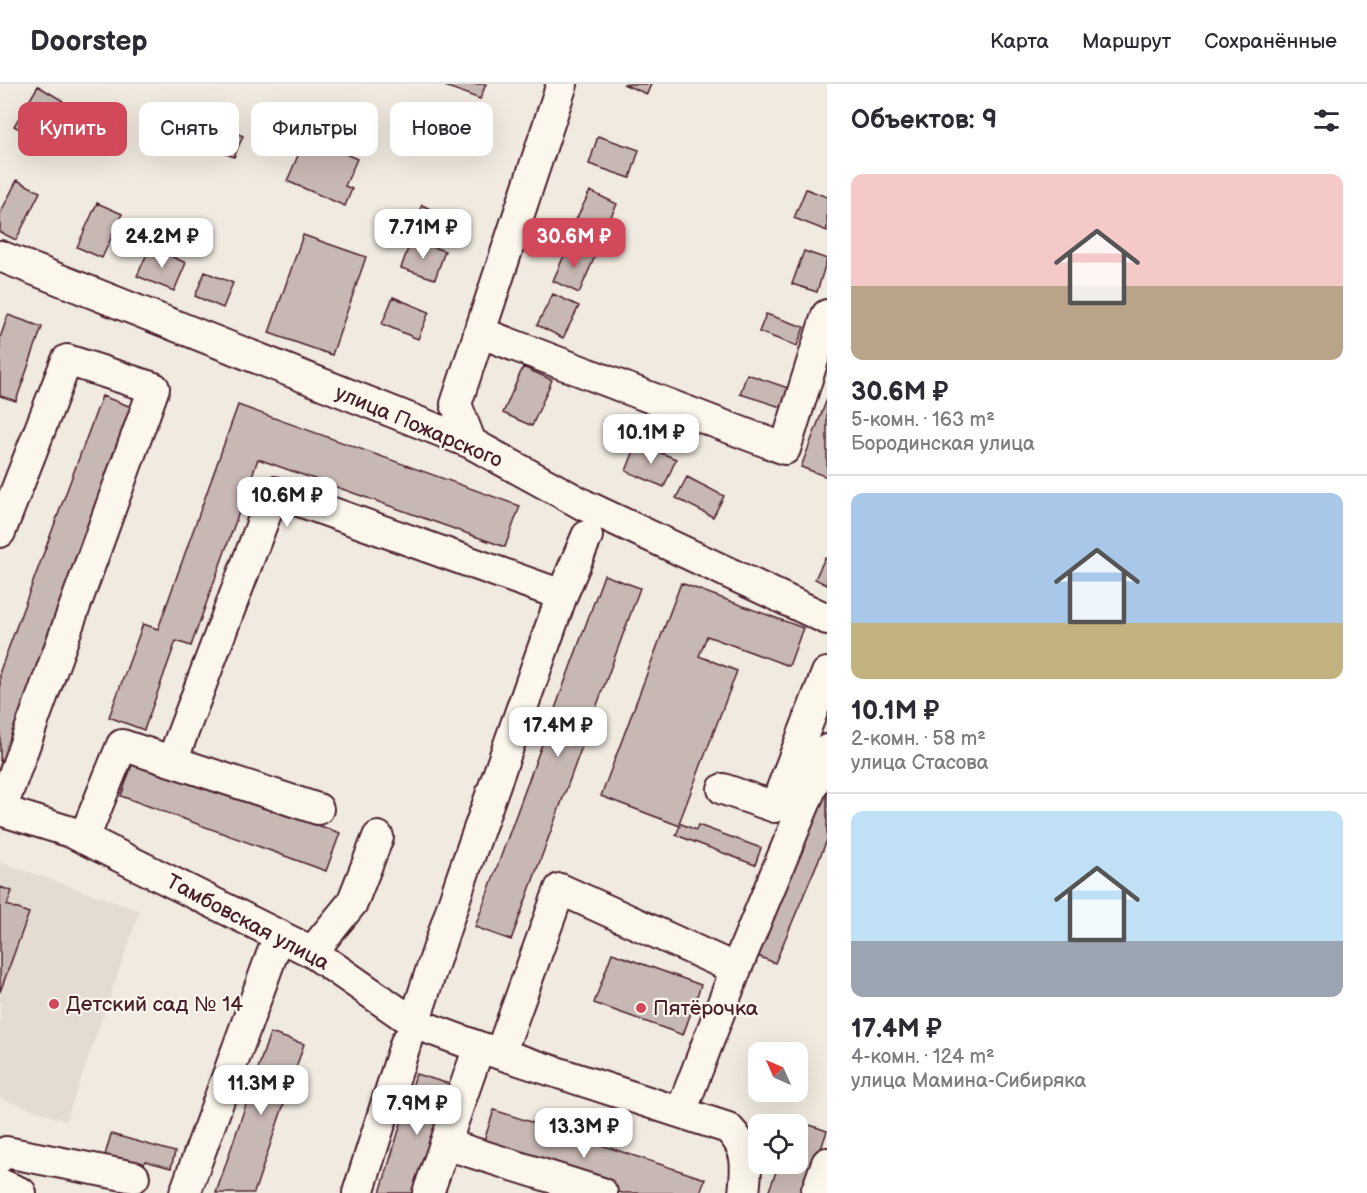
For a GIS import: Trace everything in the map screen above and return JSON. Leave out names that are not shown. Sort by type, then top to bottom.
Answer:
[{"type":"street","points":[[425,425],[456,404],[562,84]]},
{"type":"street","name":"улица Пожарского","points":[[0,256],[471,443],[584,505],[827,619]]},
{"type":"street","points":[[480,332],[785,448],[827,315]]},
{"type":"street","points":[[0,532],[67,360],[154,388],[0,810]]},
{"type":"street","points":[[456,404],[471,443]]},
{"type":"street","points":[[172,761],[274,492],[562,595]]},
{"type":"street","points":[[358,1193],[461,880],[562,595],[587,536]]},
{"type":"street","points":[[723,789],[775,807],[827,673]]},
{"type":"street","points":[[84,838],[122,745],[318,809]]},
{"type":"street","points":[[681,1112],[736,969],[827,750]]},
{"type":"street","name":"Тамбовская улица","points":[[0,810],[71,832],[312,952],[410,1032],[490,1050],[728,1128],[740,1140],[747,1167],[744,1193]]},
{"type":"street","points":[[312,952],[352,903],[378,837]]},
{"type":"street","points":[[428,1193],[445,1144],[490,1050],[560,889],[736,969]]},
{"type":"street","points":[[185,1193],[279,935]]},
{"type":"street","points":[[445,1144],[602,1193]]},
{"type":"street","points":[[0,1157],[6,1152],[134,1177]]},
{"type":"street","points":[[816,1193],[827,1163]]},
{"type":"street","points":[[0,1184],[21,1193]]},
{"type":"shaded area","name":"Детский сад № 14","points":[[0,862],[140,911],[66,1121],[0,1098]]},
{"type":"building","points":[[445,84],[486,84],[480,99],[445,86]]},
{"type":"building","points":[[623,84],[651,84],[647,94]]},
{"type":"building","points":[[38,86],[63,101],[62,102],[28,102]]},
{"type":"building","points":[[598,136],[639,150],[630,178],[589,164]]},
{"type":"building","points":[[298,156],[350,156],[357,159],[345,186],[352,189],[345,206],[287,181]]},
{"type":"building","points":[[17,180],[40,192],[16,240],[0,232],[0,214]]},
{"type":"building","points":[[806,189],[827,197],[827,231],[794,218]]},
{"type":"building","points":[[590,191],[617,204],[599,241],[572,228]]},
{"type":"building","points":[[97,203],[122,214],[102,258],[77,247]]},
{"type":"building","points":[[422,205],[449,218],[437,245],[409,233]]},
{"type":"building","points":[[303,235],[366,257],[332,355],[269,333]]},
{"type":"building","points":[[411,240],[445,251],[435,279],[401,268]]},
{"type":"building","points":[[569,244],[595,256],[579,293],[553,281]]},
{"type":"building","points":[[150,247],[186,263],[174,291],[137,276]]},
{"type":"building","points":[[804,251],[827,259],[817,292],[792,284]]},
{"type":"building","points":[[205,272],[233,283],[223,308],[195,296]]},
{"type":"building","points":[[553,294],[579,306],[563,338],[537,325]]},
{"type":"building","points":[[393,297],[429,312],[418,339],[382,324]]},
{"type":"building","points":[[766,314],[804,327],[797,346],[759,332]]},
{"type":"building","points":[[8,315],[42,327],[16,401],[0,396],[0,338]]},
{"type":"building","points":[[523,367],[552,380],[532,426],[503,413]]},
{"type":"building","points":[[747,374],[788,388],[781,407],[740,394]]},
{"type":"building","points":[[102,396],[137,409],[6,763],[0,761],[0,671]]},
{"type":"building","points":[[827,399],[827,477],[801,467]]},
{"type":"building","points":[[238,405],[520,506],[505,547],[258,459],[191,646],[176,641],[144,730],[109,717],[143,624],[158,629]]},
{"type":"building","points":[[637,443],[676,459],[664,487],[626,471]]},
{"type":"building","points":[[687,477],[724,496],[713,517],[676,498]]},
{"type":"building","points":[[825,558],[827,559],[827,585],[815,579]]},
{"type":"building","points":[[604,575],[640,588],[511,940],[475,927]]},
{"type":"building","points":[[681,583],[803,628],[789,666],[707,636],[699,656],[737,671],[679,823],[696,830],[698,825],[761,848],[755,865],[676,835],[680,826],[601,796]]},
{"type":"building","points":[[134,759],[340,833],[326,871],[121,796]]},
{"type":"building","points":[[827,776],[827,840],[775,963],[753,954]]},
{"type":"building","points":[[0,887],[12,891],[7,905],[29,913],[0,992]]},
{"type":"building","points":[[612,953],[701,985],[683,1035],[594,1003]]},
{"type":"building","points":[[270,1033],[304,1044],[254,1193],[216,1193]]},
{"type":"building","points":[[416,1074],[453,1085],[420,1193],[380,1193]]},
{"type":"building","points":[[494,1110],[705,1179],[700,1193],[622,1193],[482,1147]]},
{"type":"building","points":[[808,1124],[827,1131],[806,1193],[768,1193],[775,1174],[808,1174]]},
{"type":"building","points":[[111,1134],[175,1152],[171,1168],[145,1161],[142,1170],[104,1159]]},
{"type":"place","name":"Детский сад № 14","points":[[54,1004]]},
{"type":"place","name":"Пятёрочка","points":[[641,1008]]}]
